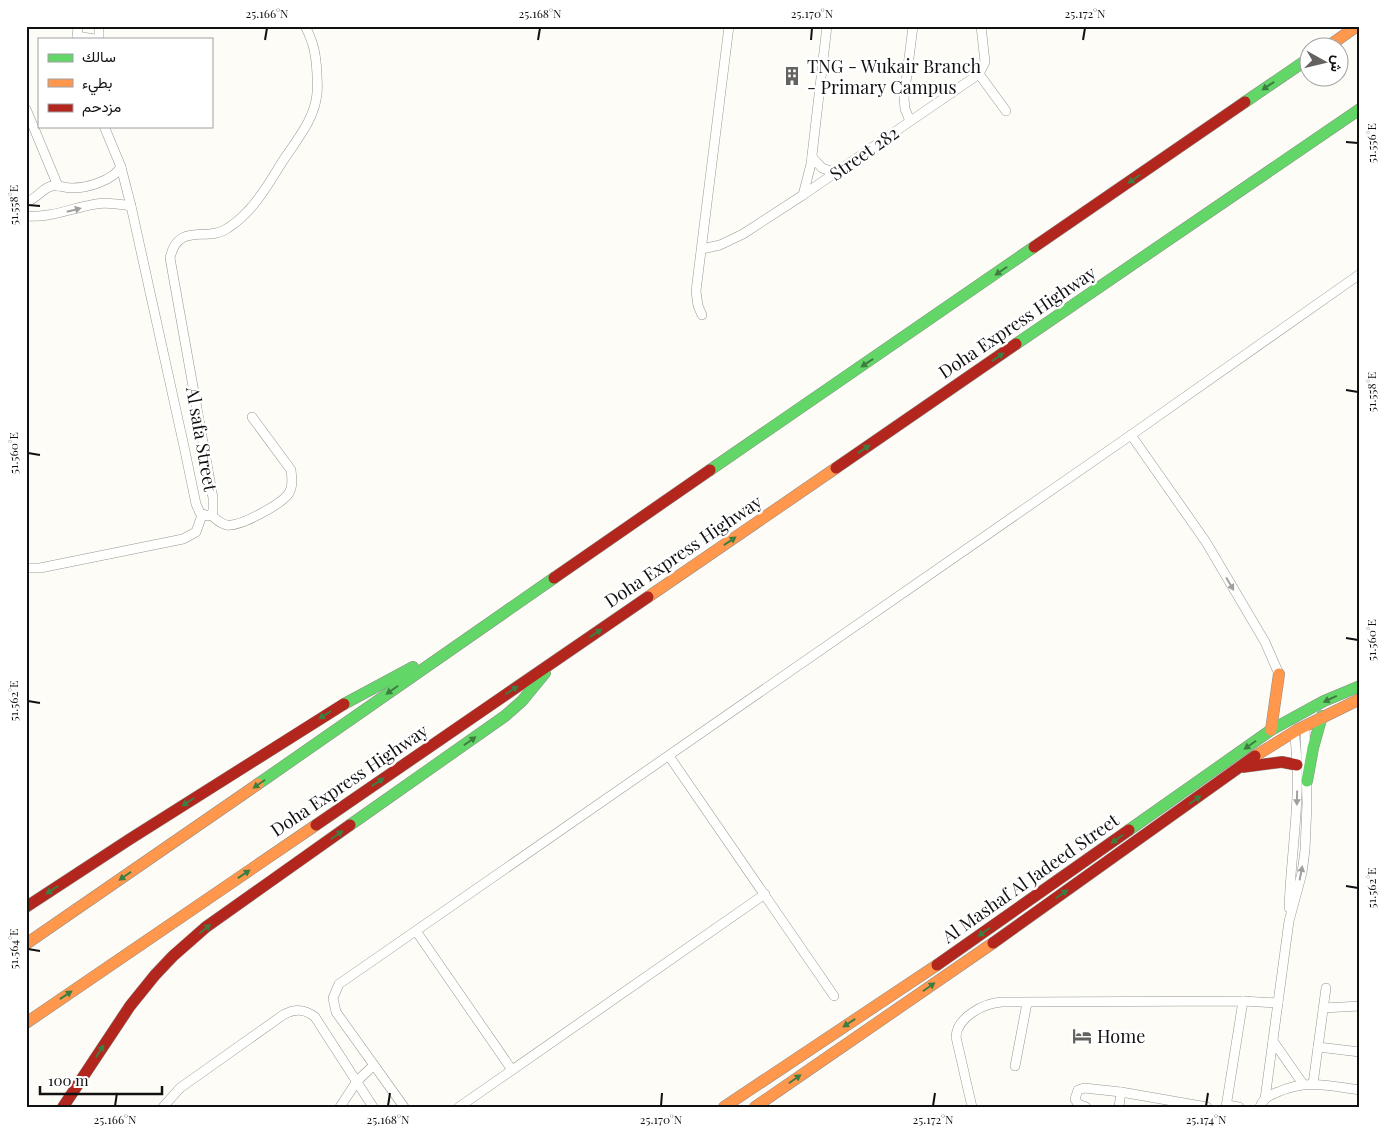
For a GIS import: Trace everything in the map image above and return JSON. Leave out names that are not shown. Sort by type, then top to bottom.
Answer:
[{"type":"main road","points":[[1340,38],[1357,26]]},
{"type":"main road","points":[[26,944],[280,770],[446,652],[1298,66]]},
{"type":"main road","name":"Doha Express Highway","points":[[26,1023],[1360,109]]},
{"type":"main road","points":[[26,907],[352,699],[400,672],[446,652]]},
{"type":"main road","points":[[63,1107],[138,996],[156,973],[177,952],[206,927],[505,716],[522,701],[556,660]]},
{"type":"main road","points":[[1271,730],[1279,674]]},
{"type":"main road","name":"Al Mashaf Al Jadeed Street","points":[[724,1107],[898,992],[1271,730],[1324,701],[1360,686]]},
{"type":"main road","name":"Al Mashaf Al Jadeed Street","points":[[755,1107],[1118,855],[1239,768],[1305,725],[1360,699]]},
{"type":"main road","points":[[1307,781],[1313,748],[1322,716]]},
{"type":"main road","points":[[1239,768],[1282,762],[1297,765]]},
{"type":"street","points":[[77,38],[78,26]]},
{"type":"street","name":"Al safa Street","points":[[105,128],[121,167],[131,206],[186,451],[196,504],[206,515],[214,508],[213,498],[170,258],[172,250],[182,238],[190,235],[212,234],[226,230],[250,210],[303,131],[312,113],[317,93],[314,41],[305,26]]},
{"type":"street","points":[[702,315],[696,296],[729,26]]},
{"type":"street","points":[[803,195],[810,175],[827,26]]},
{"type":"street","points":[[910,121],[905,109],[904,98],[913,26]]},
{"type":"street","points":[[981,26],[985,62],[979,74],[1006,111]]},
{"type":"street","name":"Street 282","points":[[702,249],[720,245],[736,238],[836,173],[979,74]]},
{"type":"street","points":[[26,109],[58,186]]},
{"type":"street","points":[[812,157],[822,168],[836,173]]},
{"type":"street","points":[[26,202],[35,199],[47,188],[58,186],[77,188],[112,177],[121,167]]},
{"type":"street","points":[[26,216],[60,214],[95,204],[114,203],[131,206]]},
{"type":"street","points":[[404,1107],[336,1012],[333,1002],[334,993],[343,981],[1360,274]]},
{"type":"street","points":[[26,568],[40,568],[183,538],[196,532],[206,515],[232,526],[243,523],[282,501],[292,487],[291,470],[252,418]]},
{"type":"street","points":[[1131,435],[1206,542],[1265,642],[1279,674]]},
{"type":"street","points":[[1262,1103],[1273,1041],[1289,921],[1303,865],[1307,781],[1305,725]]},
{"type":"street","points":[[1289,921],[1289,896],[1296,810],[1297,765],[1294,732]]},
{"type":"street","points":[[669,756],[834,996]]},
{"type":"street","points":[[459,1107],[765,894]]},
{"type":"street","points":[[416,931],[512,1070]]},
{"type":"street","points":[[1313,1084],[1326,988]]},
{"type":"street","points":[[972,1107],[956,1036],[958,1025],[962,1021],[988,1005],[997,1002],[1243,1001],[1278,1003]]},
{"type":"street","points":[[1238,1107],[1226,1106],[1243,1001]]},
{"type":"street","points":[[1015,1066],[1026,1002]]},
{"type":"street","points":[[1323,1008],[1360,1006]]},
{"type":"street","points":[[163,1107],[180,1088],[283,1015],[296,1010],[310,1013],[315,1017],[373,1107]]},
{"type":"street","points":[[1273,1041],[1303,1084]]},
{"type":"street","points":[[1318,1047],[1360,1052]]},
{"type":"street","points":[[340,1107],[357,1081],[374,1065]]},
{"type":"street","points":[[1262,1103],[1284,1089],[1303,1084],[1360,1090]]},
{"type":"street","points":[[1086,1107],[1078,1104],[1075,1099],[1076,1093],[1081,1088],[1121,1092],[1207,1107]]},
{"type":"street","points":[[1119,1107],[1121,1092]]},
{"type":"traffic: fast","points":[[1245,102],[1298,66]]},
{"type":"traffic: fast","points":[[1016,344],[1360,109]]},
{"type":"traffic: fast","points":[[710,470],[1034,247]]},
{"type":"traffic: fast","points":[[258,784],[554,578]]},
{"type":"traffic: fast","points":[[344,704],[413,667]]},
{"type":"traffic: fast","points":[[350,825],[505,716],[522,701],[545,673]]},
{"type":"traffic: fast","points":[[1129,830],[1271,730],[1324,701],[1360,686]]},
{"type":"traffic: fast","points":[[1307,781],[1313,748],[1322,716]]},
{"type":"traffic: slow","points":[[1340,38],[1357,26]]},
{"type":"traffic: slow","points":[[648,597],[836,468]]},
{"type":"traffic: slow","points":[[1271,730],[1279,674]]},
{"type":"traffic: slow","points":[[1255,756],[1297,730],[1360,699]]},
{"type":"traffic: slow","points":[[26,944],[258,784]]},
{"type":"traffic: slow","points":[[26,1023],[316,825]]},
{"type":"traffic: slow","points":[[755,1107],[993,943]]},
{"type":"traffic: slow","points":[[724,1107],[937,965]]},
{"type":"traffic: jam","points":[[1034,247],[1245,102]]},
{"type":"traffic: jam","points":[[836,468],[1016,344]]},
{"type":"traffic: jam","points":[[554,578],[710,470]]},
{"type":"traffic: jam","points":[[316,825],[648,597]]},
{"type":"traffic: jam","points":[[26,907],[344,704]]},
{"type":"traffic: jam","points":[[993,943],[1255,756]]},
{"type":"traffic: jam","points":[[1243,767],[1282,762],[1297,765]]},
{"type":"traffic: jam","points":[[63,1107],[130,1006],[173,956],[206,927],[350,825]]},
{"type":"traffic: jam","points":[[937,965],[1129,830]]},
{"type":"place","name":"TNG - Wukair Branch - Primary Campus","points":[[792,76]]},
{"type":"place","name":"Home","points":[[1082,1036]]}]
